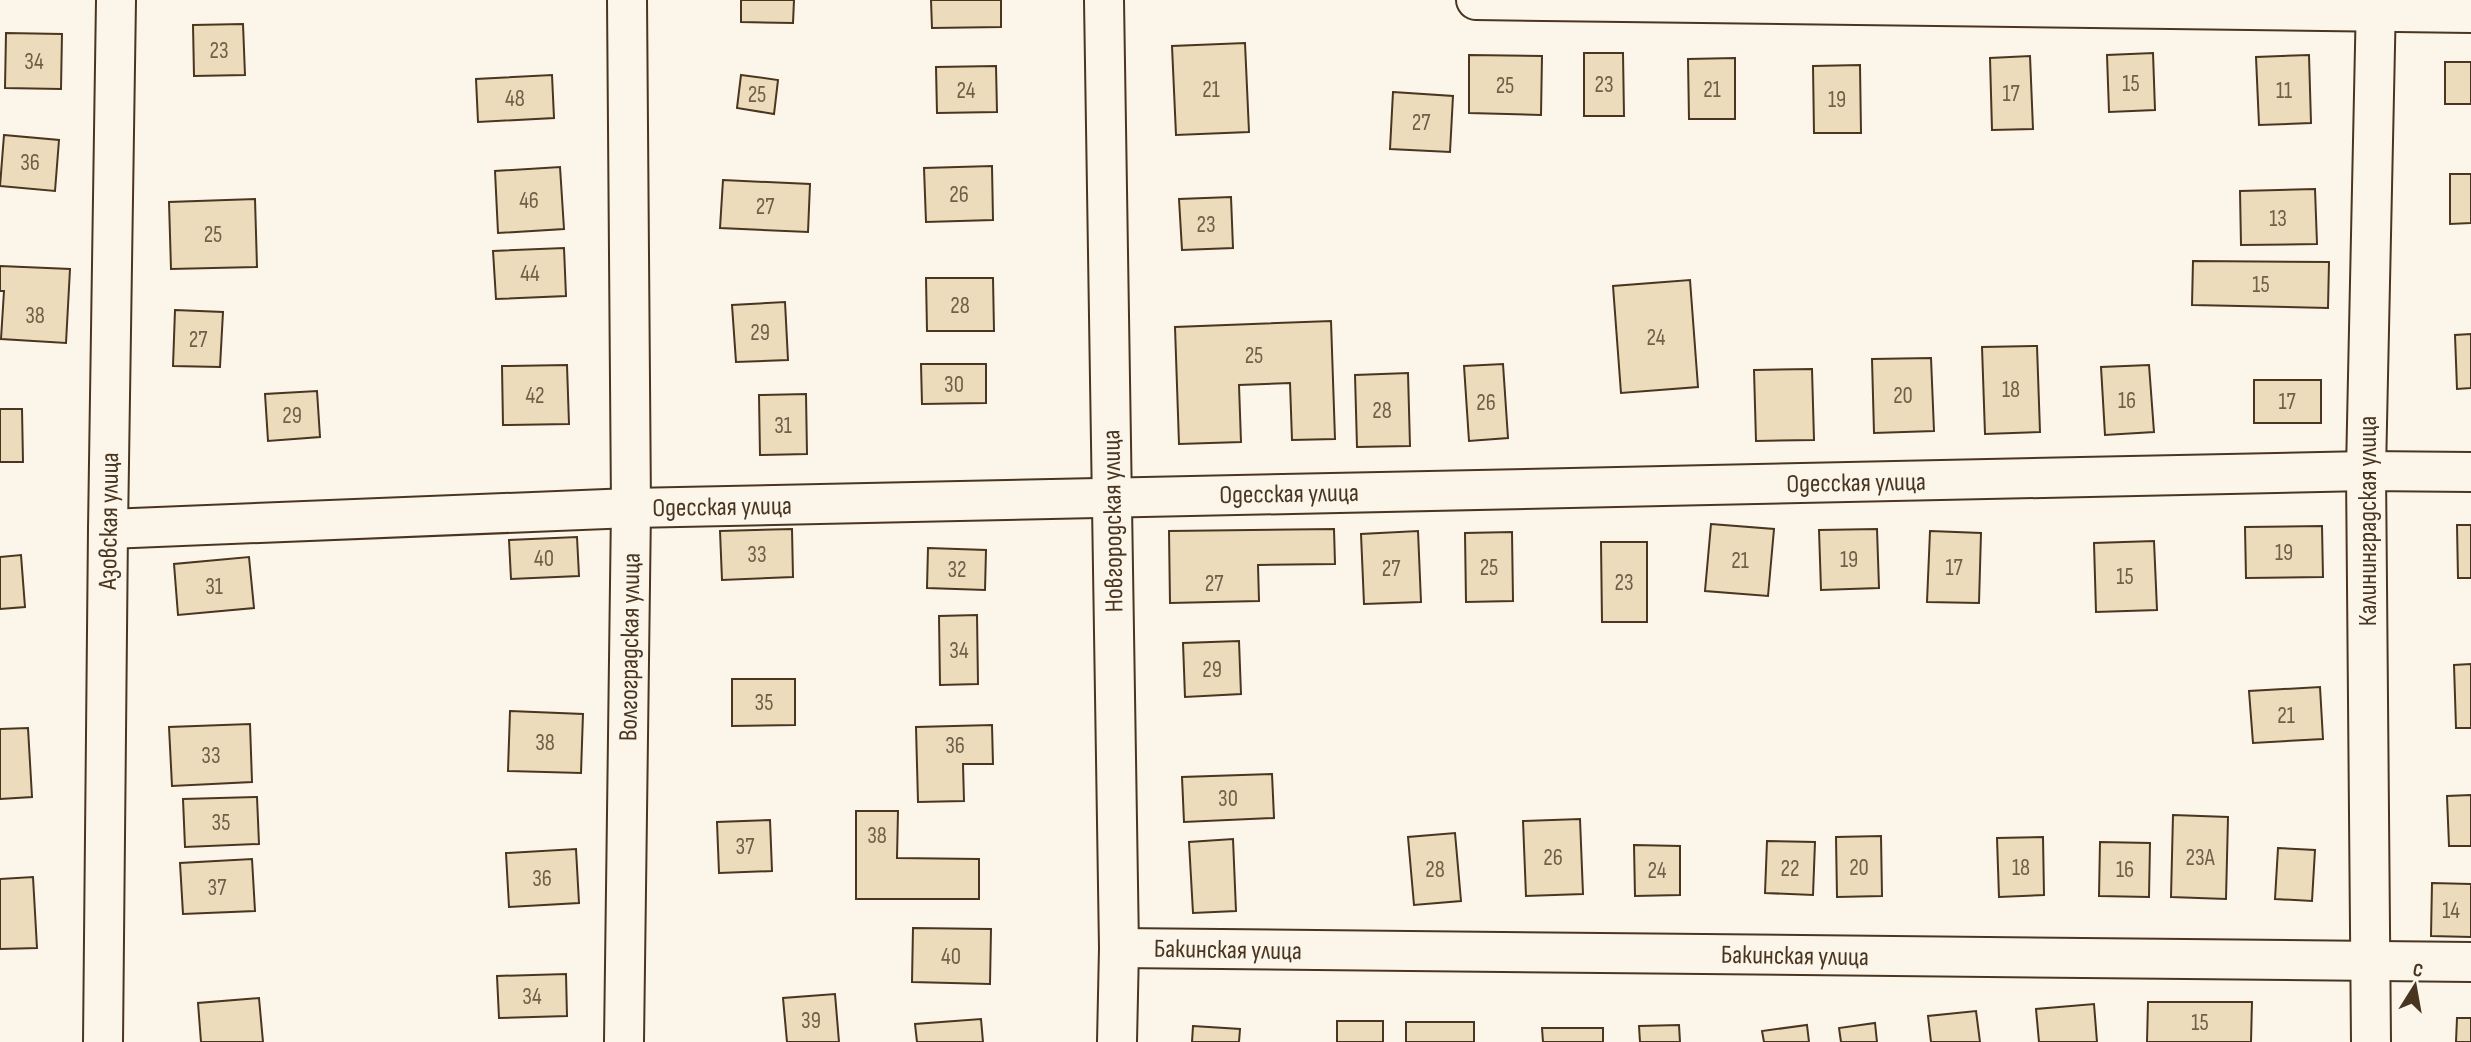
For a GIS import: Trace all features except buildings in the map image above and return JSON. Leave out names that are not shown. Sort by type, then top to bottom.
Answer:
[{"type":"street","name":"Азовская улица","points":[[103,1042],[107,529],[116,0]]},
{"type":"street","name":"Волгоградская улица","points":[[624,1042],[631,508],[627,0]]},
{"type":"street","name":"Новгородская улица","points":[[1104,0],[1119,948],[1117,1042]]},
{"type":"street","points":[[1476,0],[2376,6],[2471,13]]},
{"type":"street","name":"Калининградская улица","points":[[2371,1042],[2365,471],[2376,6]]},
{"type":"street","name":"Одесская улица","points":[[107,529],[631,508],[2365,471],[2471,472]]},
{"type":"street","name":"Бакинская улица","points":[[1119,948],[2471,962]]}]
